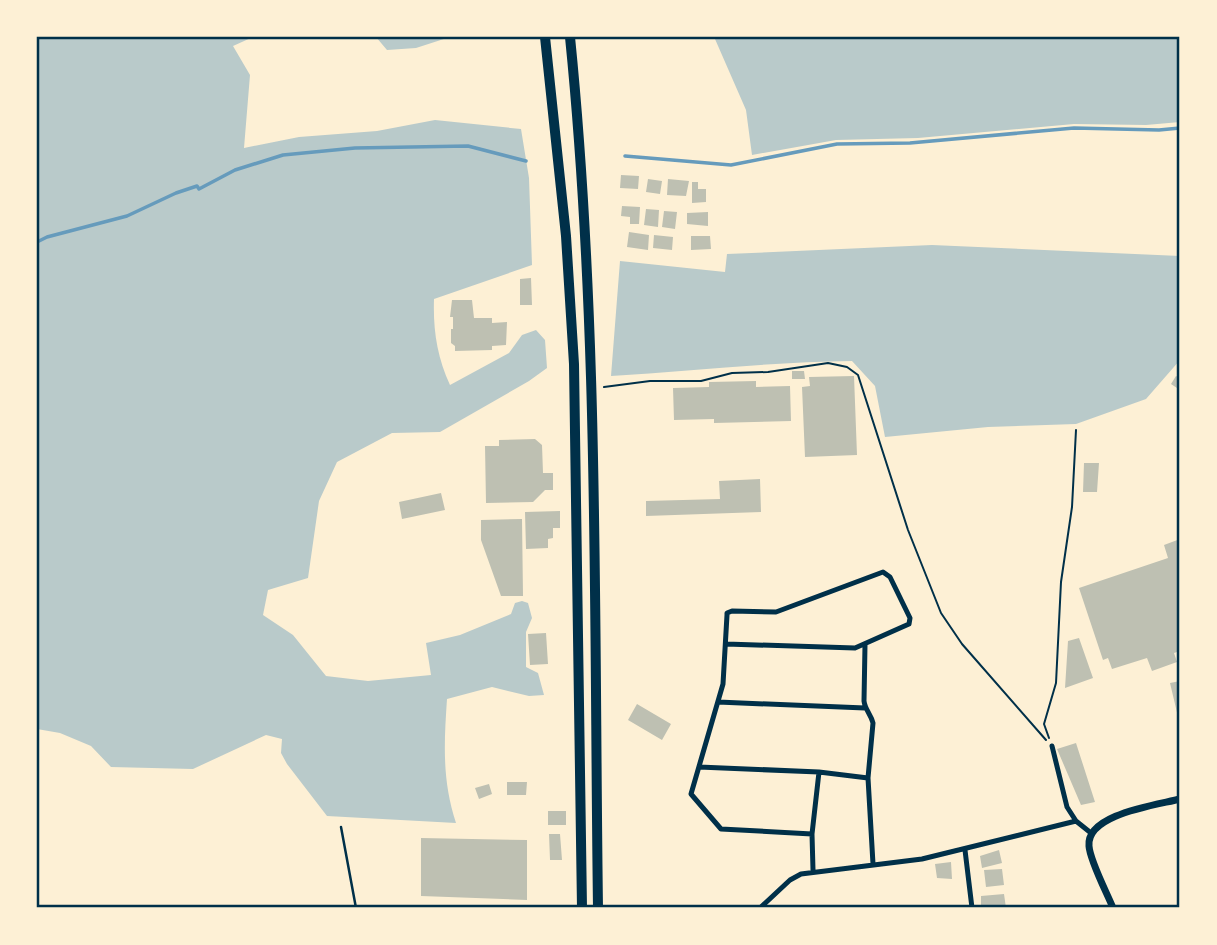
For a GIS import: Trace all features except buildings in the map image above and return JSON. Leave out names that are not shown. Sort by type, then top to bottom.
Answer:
[{"type":"highway","points":[[545,37],[566,236],[574,364],[582,908]]},
{"type":"highway","points":[[570,37],[582,167],[592,389],[598,908]]},
{"type":"street","points":[[726,644],[852,648],[865,645],[911,621],[888,573],[883,572],[776,612],[729,611],[727,615],[723,684],[691,794],[721,828],[813,834]]},
{"type":"street","points":[[865,645],[865,708],[872,716],[873,723],[868,778],[873,864]]},
{"type":"street","points":[[719,702],[865,708]]},
{"type":"street","points":[[1052,746],[1067,807],[1076,821],[1091,833]]},
{"type":"street","points":[[699,767],[819,772],[868,778]]},
{"type":"street","points":[[813,870],[813,834],[819,772]]},
{"type":"street","points":[[1113,908],[1088,845],[1091,833],[1110,817],[1180,799]]},
{"type":"street","points":[[760,908],[790,880],[813,870],[922,859],[1076,821]]},
{"type":"street","points":[[965,850],[972,908]]},
{"type":"lane","points":[[341,827],[356,908]]},
{"type":"path","points":[[592,389],[650,381],[701,381],[732,373],[768,372],[828,363],[847,366],[858,375],[908,530],[941,613],[962,644],[1052,746]]},
{"type":"path","points":[[1052,746],[1044,724],[1056,683],[1061,582],[1072,507],[1076,430]]},
{"type":"shaded area","points":[[37,37],[253,37],[233,46],[250,75],[244,148],[299,137],[377,131],[435,120],[521,129],[529,178],[532,265],[434,299],[435,332],[439,354],[450,385],[509,353],[522,335],[536,330],[545,340],[547,368],[440,432],[392,433],[337,462],[319,501],[308,578],[268,590],[263,615],[293,635],[326,676],[368,681],[431,675],[426,643],[460,635],[511,614],[515,603],[528,603],[532,618],[526,632],[526,667],[538,673],[544,695],[529,696],[492,687],[447,699],[446,777],[456,823],[327,816],[287,764],[281,753],[282,739],[266,735],[193,769],[111,767],[91,746],[60,733],[37,729]]},
{"type":"shaded area","points":[[376,37],[450,37],[416,48],[387,50]]},
{"type":"shaded area","points":[[1180,37],[1180,122],[1146,125],[1074,124],[918,138],[836,140],[752,155],[746,110],[715,39]]},
{"type":"shaded area","points":[[932,245],[1180,256],[1180,360],[1146,399],[1076,424],[988,427],[885,437],[875,386],[852,361],[611,376],[620,261],[725,272],[727,254]]},
{"type":"waterway","points":[[625,156],[731,165],[837,144],[910,143],[1074,128],[1180,128]]},
{"type":"waterway","points":[[37,242],[127,216],[176,193],[197,186],[199,189],[235,170],[283,155],[355,148],[468,146],[526,161]]}]
